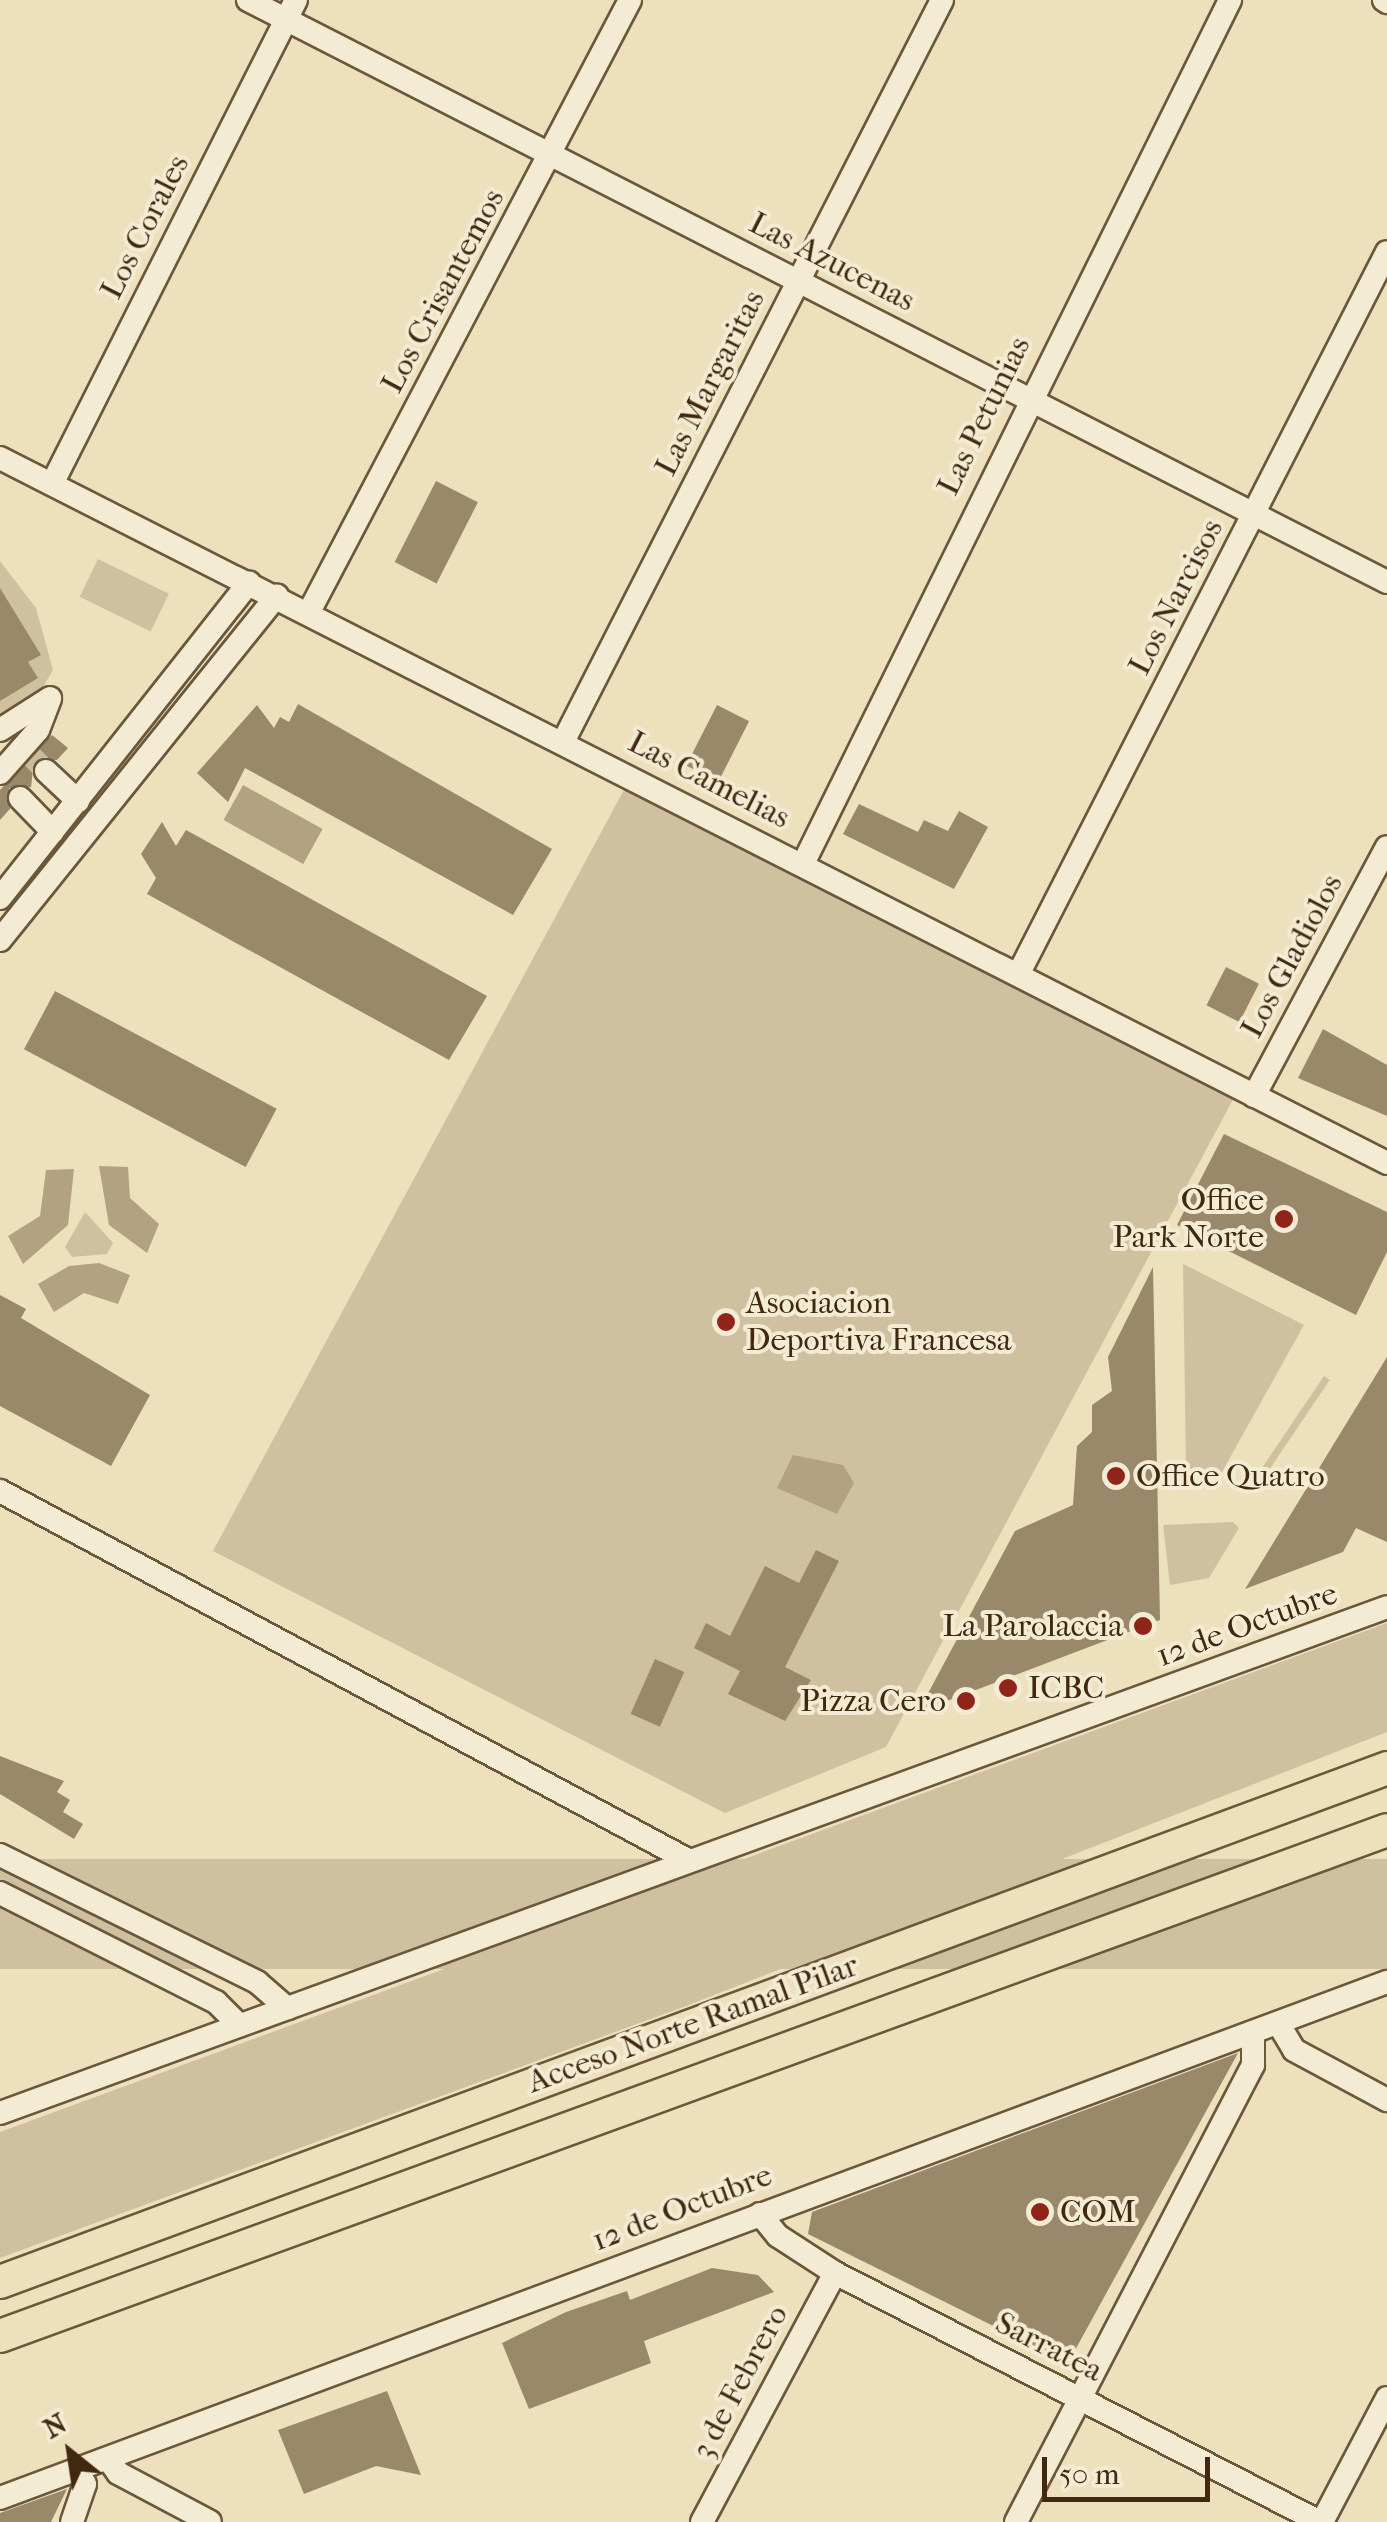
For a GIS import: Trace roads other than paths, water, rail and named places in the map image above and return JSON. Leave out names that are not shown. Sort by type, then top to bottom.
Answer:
[{"type":"highway","points":[[1231,1824],[1387,1748]]},
{"type":"highway","name":"Acceso Norte Ramal Pilar","points":[[0,2282],[1387,1768]]},
{"type":"highway","name":"Acceso Norte Ramal Pilar","points":[[0,2336],[1377,1835]]},
{"type":"highway","points":[[0,2352],[164,2275]]},
{"type":"street","name":"Las Azucenas","points":[[248,0],[291,10],[552,156],[1254,518],[1387,582]]},
{"type":"street","name":"Los Crisantemos","points":[[309,612],[552,156],[630,0]]},
{"type":"street","name":"Las Margaritas","points":[[562,742],[942,0]]},
{"type":"street","name":"Las Petunias","points":[[803,864],[1027,400],[1230,0]]},
{"type":"street","name":"Los Corales","points":[[52,484],[291,10]]},
{"type":"street","name":"Los Narcisos","points":[[1020,971],[1387,252]]},
{"type":"street","name":"Las Camelias","points":[[0,458],[1020,971],[1387,1163]]},
{"type":"street","points":[[0,898],[249,584]]},
{"type":"street","points":[[0,940],[277,596]]},
{"type":"street","points":[[66,816],[34,759],[0,734],[50,698],[34,759],[6,786],[88,829]]},
{"type":"street","name":"Los Gladiolos","points":[[1254,1096],[1387,847]]},
{"type":"street","points":[[0,1491],[686,1858]]},
{"type":"street","name":"12 de Octubre","points":[[0,2113],[686,1858],[1387,1607]]},
{"type":"street","points":[[0,1855],[258,1982],[287,2008]]},
{"type":"street","points":[[0,1893],[216,2002],[239,2024]]},
{"type":"street","points":[[70,1928],[85,1896]]},
{"type":"street","name":"12 de Octubre","points":[[0,2498],[1387,1982]]},
{"type":"street","points":[[1278,2022],[1294,2050],[1387,2100]]},
{"type":"street","points":[[1016,2522],[1253,2066],[1253,2032]]},
{"type":"street","name":"Sarratea","points":[[760,2214],[778,2236],[835,2274],[1321,2522]]},
{"type":"street","name":"3 de Febrero","points":[[702,2522],[835,2274]]},
{"type":"street","points":[[1321,2522],[1387,2398]]},
{"type":"street","points":[[108,2459],[118,2473],[210,2522]]},
{"type":"street","points":[[72,2522],[86,2484],[76,2470]]},
{"type":"tunnel","points":[[32,757],[46,771]]},
{"type":"place","name":"Office Park Norte","points":[[1284,1219]]},
{"type":"place","name":"Asociacion Deportiva Francesa","points":[[726,1322]]},
{"type":"place","name":"Office Quatro","points":[[1116,1476]]},
{"type":"place","name":"La Parolaccia","points":[[1143,1626]]},
{"type":"place","name":"ICBC","points":[[1008,1688]]},
{"type":"place","name":"Pizza Cero","points":[[966,1701]]},
{"type":"place","name":"COM","points":[[1040,2212]]}]
